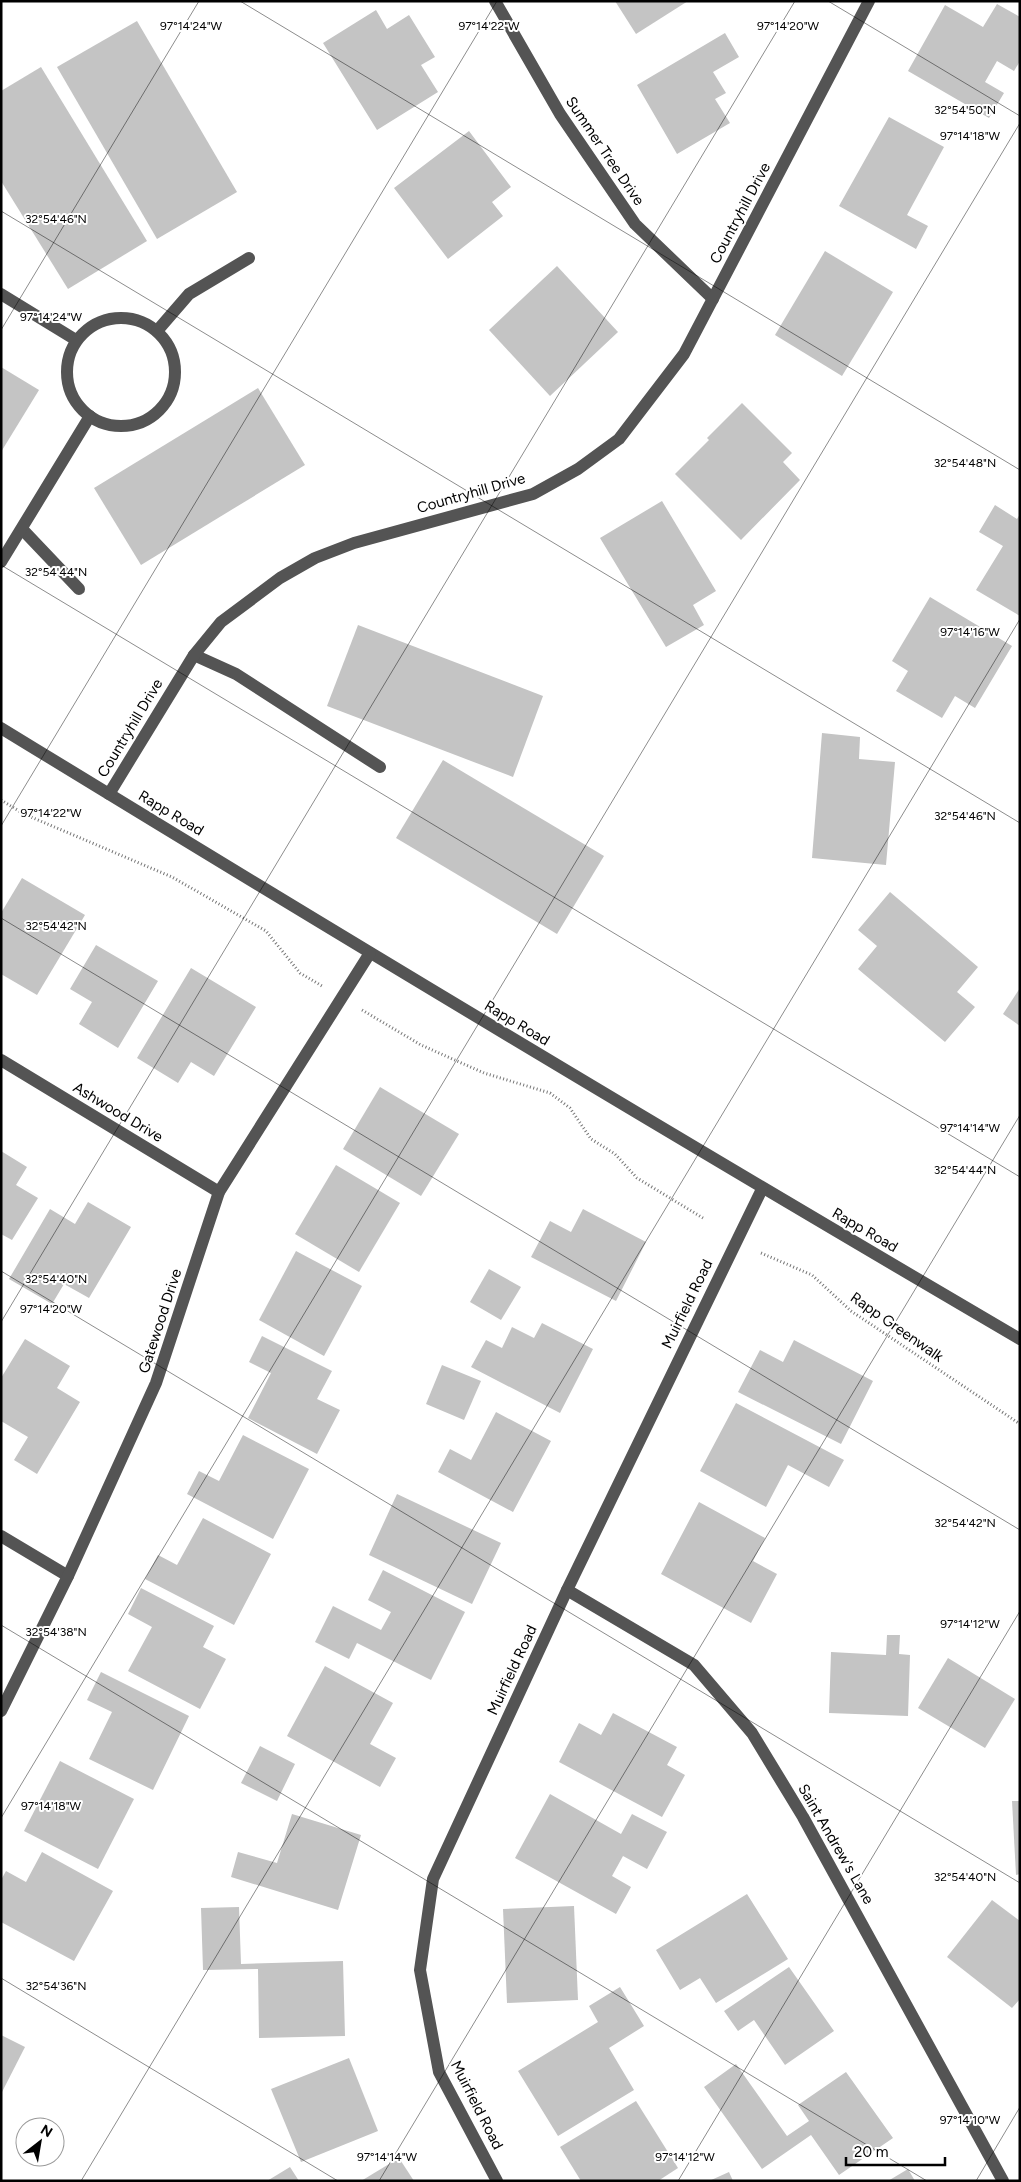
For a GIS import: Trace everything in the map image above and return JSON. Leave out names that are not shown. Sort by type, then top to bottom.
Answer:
[{"type":"street","name":"Summer Tree Drive","points":[[496,1],[560,114],[635,224],[713,298]]},
{"type":"street","name":"Countryhill Drive","points":[[109,794],[194,655],[221,622],[280,578],[315,558],[354,543],[533,494],[578,469],[619,439],[684,354],[869,1]]},
{"type":"street","points":[[156,331],[189,294],[249,258]]},
{"type":"street","points":[[1,294],[76,340]]},
{"type":"street","points":[[124,317],[142,322],[156,331],[168,344],[174,360],[175,378],[171,394],[161,409],[148,419],[131,425],[114,426],[96,420],[81,409],[71,394],[66,376],[68,357],[76,340],[89,327],[106,320],[124,317]]},
{"type":"street","points":[[1,562],[90,416]]},
{"type":"street","points":[[22,529],[79,589]]},
{"type":"street","points":[[194,655],[236,674],[380,767]]},
{"type":"street","name":"Rapp Road","points":[[1,728],[762,1189],[1020,1339]]},
{"type":"street","name":"Gatewood Drive","points":[[1,1711],[68,1576],[156,1383],[219,1192],[370,953]]},
{"type":"street","name":"Ashwood Drive","points":[[1,1060],[219,1192]]},
{"type":"street","name":"Muirfield Road","points":[[497,2181],[439,2072],[420,1970],[433,1879],[567,1590],[762,1189]]},
{"type":"street","points":[[1,1536],[68,1576]]},
{"type":"street","name":"Saint Andrew's Lane","points":[[567,1590],[694,1665],[752,1733],[808,1826],[1003,2181]]},
{"type":"path","name":"Rapp Greenwalk","points":[[761,1253],[812,1275],[851,1311],[1020,1424]]},
{"type":"building","points":[[615,1],[688,1],[636,34]]},
{"type":"building","points":[[997,4],[1020,17],[1020,61],[1014,71],[997,61],[985,82],[1004,93],[989,118],[908,71],[945,5],[983,27]]},
{"type":"building","points":[[376,10],[387,29],[409,15],[435,57],[421,65],[438,92],[377,130],[323,43]]},
{"type":"building","points":[[137,21],[237,192],[157,239],[57,67]]},
{"type":"building","points":[[725,33],[739,57],[713,72],[726,93],[715,99],[730,123],[677,154],[637,85]]},
{"type":"building","points":[[41,67],[147,241],[68,289],[1,181],[1,91]]},
{"type":"building","points":[[889,117],[944,147],[907,215],[928,226],[916,249],[839,206]]},
{"type":"building","points":[[469,131],[511,187],[492,202],[503,216],[448,259],[394,188]]},
{"type":"building","points":[[825,251],[893,292],[842,376],[775,335]]},
{"type":"building","points":[[557,266],[618,332],[550,396],[489,330]]},
{"type":"building","points":[[1,367],[39,390],[1,452]]},
{"type":"building","points":[[258,388],[305,465],[141,565],[94,488]]},
{"type":"building","points":[[742,403],[792,453],[783,462],[800,480],[741,540],[675,474]]},
{"type":"building","points":[[662,501],[716,591],[693,605],[704,625],[666,647],[600,538]]},
{"type":"building","points":[[995,505],[1017,519],[1020,514],[1020,616],[976,590],[1003,546],[979,532]]},
{"type":"building","points":[[930,597],[1012,646],[975,708],[955,696],[942,718],[896,691],[908,671],[892,661]]},
{"type":"building","points":[[358,625],[543,696],[513,777],[327,706]]},
{"type":"building","points":[[822,733],[860,737],[859,759],[895,762],[886,865],[812,858]]},
{"type":"building","points":[[443,760],[604,856],[557,934],[396,838]]},
{"type":"building","points":[[22,878],[85,915],[37,995],[1,974],[1,913]]},
{"type":"building","points":[[890,892],[978,967],[957,992],[975,1007],[945,1042],[858,969],[877,946],[858,930]]},
{"type":"building","points":[[96,945],[158,981],[118,1048],[79,1024],[92,1002],[70,989]]},
{"type":"building","points":[[191,968],[256,1007],[214,1076],[191,1062],[178,1083],[137,1058]]},
{"type":"building","points":[[1020,988],[1020,1026],[1003,1014]]},
{"type":"building","points":[[380,1087],[459,1134],[421,1196],[343,1149]]},
{"type":"building","points":[[1,1151],[27,1167],[16,1185],[38,1198],[12,1240],[1,1234]]},
{"type":"building","points":[[336,1165],[400,1203],[359,1272],[295,1234]]},
{"type":"building","points":[[88,1202],[131,1227],[89,1298],[64,1284],[52,1304],[9,1279],[50,1209],[75,1224]]},
{"type":"building","points":[[583,1209],[646,1242],[616,1301],[531,1257],[550,1221],[571,1232]]},
{"type":"building","points":[[296,1251],[362,1286],[324,1356],[259,1320]]},
{"type":"building","points":[[489,1269],[521,1287],[501,1320],[470,1302]]},
{"type":"building","points":[[542,1323],[593,1349],[560,1413],[471,1367],[486,1340],[502,1348],[512,1327],[534,1338]]},
{"type":"building","points":[[262,1336],[332,1371],[317,1399],[340,1410],[317,1454],[248,1418],[271,1373],[249,1362]]},
{"type":"building","points":[[25,1339],[70,1366],[57,1388],[80,1402],[37,1474],[14,1460],[28,1437],[1,1421],[1,1378]]},
{"type":"building","points":[[794,1340],[873,1381],[841,1444],[738,1392],[760,1350],[783,1362]]},
{"type":"building","points":[[442,1365],[481,1381],[464,1420],[426,1404]]},
{"type":"building","points":[[736,1403],[844,1460],[829,1487],[788,1465],[766,1507],[700,1471]]},
{"type":"building","points":[[496,1412],[551,1441],[513,1512],[438,1472],[450,1449],[471,1460]]},
{"type":"building","points":[[243,1435],[309,1469],[273,1539],[187,1494],[199,1471],[219,1481]]},
{"type":"building","points":[[397,1494],[501,1543],[472,1604],[369,1555]]},
{"type":"building","points":[[699,1502],[765,1538],[753,1561],[777,1574],[751,1623],[661,1574]]},
{"type":"building","points":[[203,1518],[271,1554],[234,1625],[145,1579],[158,1555],[177,1565]]},
{"type":"building","points":[[383,1570],[465,1612],[431,1680],[357,1643],[349,1659],[315,1642],[333,1606],[381,1630],[391,1612],[368,1600]]},
{"type":"building","points":[[141,1588],[214,1626],[203,1647],[226,1659],[200,1709],[128,1671],[152,1627],[128,1614]]},
{"type":"building","points":[[887,1635],[900,1635],[899,1654],[910,1655],[908,1716],[829,1713],[831,1652],[886,1655]]},
{"type":"building","points":[[948,1658],[1015,1699],[985,1748],[918,1708]]},
{"type":"building","points":[[325,1666],[393,1703],[370,1744],[396,1758],[380,1787],[287,1736]]},
{"type":"building","points":[[101,1672],[189,1716],[153,1790],[89,1759],[112,1712],[87,1700]]},
{"type":"building","points":[[613,1713],[677,1747],[667,1765],[685,1775],[662,1817],[559,1762],[579,1723],[601,1735]]},
{"type":"building","points":[[260,1746],[295,1764],[277,1801],[241,1783]]},
{"type":"building","points":[[60,1761],[134,1799],[98,1869],[24,1831]]},
{"type":"building","points":[[550,1794],[621,1834],[632,1814],[667,1832],[647,1869],[623,1856],[612,1876],[631,1887],[616,1914],[515,1858]]},
{"type":"building","points":[[1012,1801],[1020,1801],[1020,1874],[1016,1875]]},
{"type":"building","points":[[292,1814],[361,1835],[338,1910],[231,1877],[238,1852],[277,1863]]},
{"type":"building","points":[[42,1852],[113,1891],[74,1961],[1,1922],[1,1880],[6,1871],[26,1882]]},
{"type":"building","points":[[747,1894],[788,1959],[716,2003],[700,1978],[680,1990],[656,1950]]},
{"type":"building","points":[[992,1900],[1020,1921],[1020,1999],[1012,2008],[947,1957]]},
{"type":"building","points":[[574,1906],[578,2000],[507,2003],[503,1909]]},
{"type":"building","points":[[239,1907],[241,1964],[343,1961],[345,2036],[259,2038],[258,1969],[203,1970],[201,1908]]},
{"type":"building","points":[[789,1967],[834,2031],[785,2065],[754,2020],[738,2031],[724,2011]]},
{"type":"building","points":[[620,1987],[644,2026],[609,2048],[634,2090],[558,2136],[518,2071],[598,2022],[589,2006]]},
{"type":"building","points":[[1,2035],[25,2047],[1,2094]]},
{"type":"building","points":[[349,2058],[378,2131],[301,2162],[271,2089]]},
{"type":"building","points":[[736,2064],[787,2136],[809,2121],[798,2105],[846,2072],[893,2138],[839,2175],[811,2135],[762,2169],[704,2087]]},
{"type":"building","points":[[636,2101],[678,2168],[658,2181],[581,2181],[560,2147]]},
{"type":"building","points":[[399,2158],[414,2181],[361,2181]]},
{"type":"building","points":[[290,2167],[299,2181],[267,2181]]},
{"type":"building","points":[[908,2169],[915,2181],[888,2181]]},
{"type":"building","points":[[729,2172],[733,2181],[709,2181]]}]
